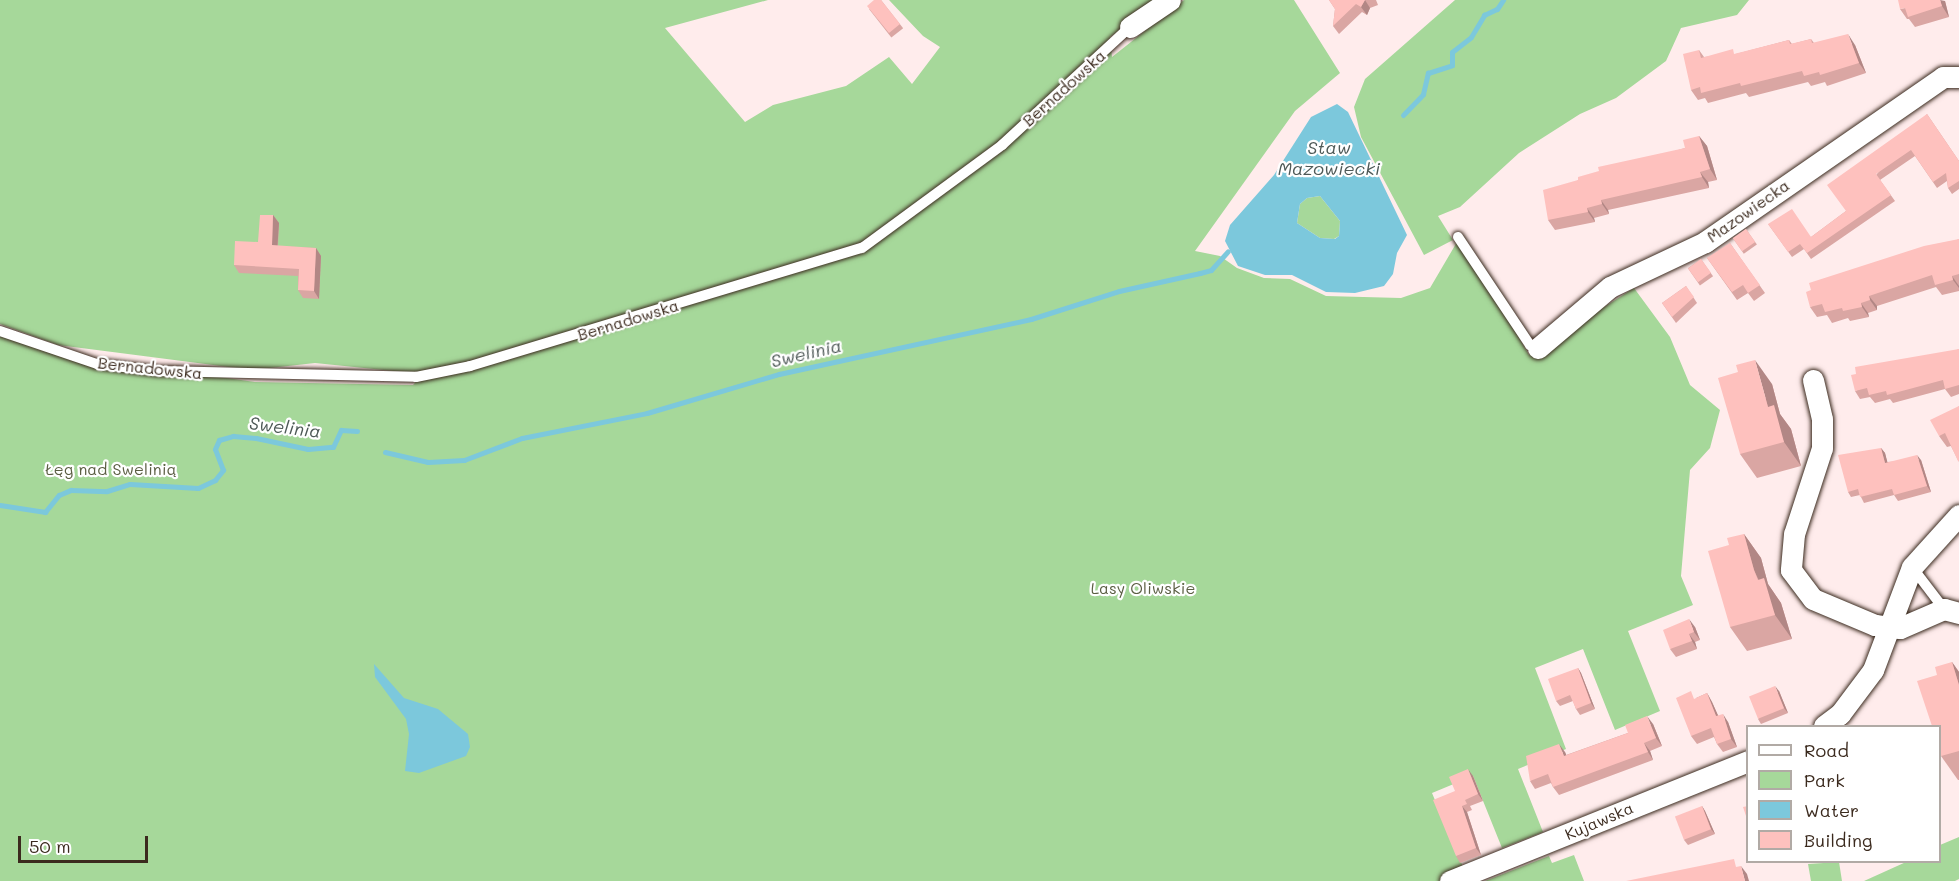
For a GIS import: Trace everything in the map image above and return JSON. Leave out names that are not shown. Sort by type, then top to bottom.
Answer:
[{"type":"street","name":"Bernadowska","points":[[1130,27],[1170,0]]},
{"type":"street","name":"Mazowiecka","points":[[1538,348],[1610,287],[1705,242],[1943,77],[1959,77]]},
{"type":"street","points":[[1812,380],[1822,419],[1822,447],[1794,534],[1791,570],[1814,599],[1886,626],[1900,628],[1952,611]]},
{"type":"street","points":[[1825,725],[1840,714],[1872,670],[1886,626],[1911,567],[1959,515]]},
{"type":"street","name":"Kujawska","points":[[1450,881],[1746,762]]},
{"type":"lane","name":"Bernadowska","points":[[0,331],[97,364],[159,371],[416,377],[470,366],[862,249],[1002,145],[1130,27]]},
{"type":"lane","points":[[1458,237],[1530,345],[1538,348]]},
{"type":"lane","points":[[1911,567],[1952,611]]},
{"type":"green space","name":"Lasy Oliwskie","points":[[0,0],[768,0],[665,28],[745,122],[773,105],[846,86],[889,57],[912,84],[940,47],[923,36],[889,0],[1160,0],[1110,37],[1112,57],[1184,0],[1294,0],[1340,73],[1295,111],[1195,251],[1220,256],[1237,268],[1264,278],[1290,279],[1326,296],[1401,298],[1430,288],[1457,242],[1487,282],[1529,355],[1634,288],[1670,337],[1690,385],[1720,410],[1710,448],[1690,470],[1681,576],[1693,605],[1628,631],[1660,711],[1615,730],[1583,649],[1535,668],[1566,749],[1518,769],[1543,832],[1502,848],[1473,776],[1432,793],[1469,881],[0,881],[0,334],[56,354],[255,382],[413,385],[423,374],[315,363],[252,370],[58,345],[0,324]]},
{"type":"green space","points":[[1455,0],[1749,0],[1737,15],[1681,28],[1666,61],[1616,98],[1580,114],[1519,153],[1460,207],[1438,216],[1453,240],[1424,255],[1361,137],[1354,107],[1365,79]]},
{"type":"green space","points":[[1320,196],[1340,221],[1339,236],[1334,239],[1320,238],[1297,223],[1300,204],[1307,198]]},
{"type":"green space","points":[[1959,837],[1959,879],[1955,881],[1864,881],[1904,863],[1941,863],[1941,845]]},
{"type":"green space","points":[[1574,855],[1584,881],[1485,881],[1549,856],[1552,863]]},
{"type":"green space","points":[[1839,863],[1842,881],[1811,881],[1808,864]]},
{"type":"water","name":"Staw Mazowiecki","points":[[1337,104],[1348,112],[1407,235],[1397,253],[1393,274],[1384,286],[1355,293],[1326,292],[1292,275],[1265,275],[1238,266],[1225,241],[1230,225],[1274,175],[1311,117]],"holes":[[[1320,196],[1340,221],[1339,236],[1335,239],[1320,238],[1297,223],[1300,204],[1307,198]]]},
{"type":"water","points":[[374,664],[404,698],[438,709],[468,734],[470,747],[466,756],[419,773],[405,771],[409,734],[406,719],[375,677]]},
{"type":"building","points":[[874,0],[881,0],[900,24],[889,33],[867,6]]},
{"type":"building","points":[[1329,0],[1365,0],[1361,7],[1356,4],[1333,26],[1335,9]]},
{"type":"building","points":[[1898,0],[1940,0],[1942,6],[1908,17],[1905,8],[1900,9]]},
{"type":"building","points":[[1848,34],[1859,63],[1820,75],[1819,72],[1804,76],[1802,71],[1701,93],[1700,87],[1691,90],[1683,54],[1699,50],[1701,58],[1733,49],[1734,54],[1789,40],[1790,44],[1811,39],[1812,43]]},
{"type":"building","points":[[1927,114],[1959,161],[1959,181],[1948,188],[1946,173],[1933,182],[1911,150],[1876,174],[1891,195],[1807,253],[1800,244],[1788,252],[1768,224],[1792,209],[1811,237],[1846,211],[1827,185]]},
{"type":"building","points":[[1699,136],[1710,169],[1700,172],[1702,177],[1601,200],[1602,204],[1587,208],[1588,212],[1548,220],[1543,190],[1578,180],[1578,177],[1599,171],[1598,167],[1685,148],[1683,140]]},
{"type":"building","points":[[260,215],[273,215],[272,245],[316,248],[314,291],[298,290],[299,269],[234,265],[235,241],[258,242]]},
{"type":"building","points":[[1746,229],[1755,242],[1742,251],[1733,238]]},
{"type":"building","points":[[1959,239],[1959,274],[1952,276],[1953,280],[1935,285],[1932,275],[1869,296],[1870,300],[1861,303],[1862,307],[1843,311],[1842,308],[1825,312],[1822,304],[1810,307],[1806,292],[1811,290],[1809,283],[1924,246]]},
{"type":"building","points":[[1730,243],[1760,285],[1748,293],[1743,285],[1732,292],[1707,258]]},
{"type":"building","points":[[1701,259],[1711,273],[1698,282],[1688,268]]},
{"type":"building","points":[[1686,286],[1694,297],[1672,317],[1662,303]]},
{"type":"building","points":[[1959,349],[1959,385],[1945,389],[1943,380],[1887,395],[1886,391],[1869,395],[1867,388],[1855,391],[1851,375],[1856,374],[1855,367]]},
{"type":"building","points":[[1755,360],[1768,407],[1774,405],[1784,442],[1740,454],[1718,378],[1738,372],[1736,365]]},
{"type":"building","points":[[1959,406],[1958,461],[1945,433],[1939,436],[1930,420]]},
{"type":"building","points":[[1881,448],[1885,463],[1917,455],[1927,486],[1894,495],[1892,489],[1860,497],[1858,489],[1848,492],[1838,455]]},
{"type":"building","points":[[1744,534],[1754,570],[1758,580],[1764,578],[1775,615],[1730,627],[1708,551],[1729,545],[1727,538]]},
{"type":"building","points":[[1689,619],[1694,632],[1689,634],[1692,641],[1670,649],[1663,630]]},
{"type":"building","points":[[1952,662],[1959,685],[1959,751],[1941,756],[1941,725],[1932,725],[1917,681],[1937,675],[1935,667]]},
{"type":"building","points":[[1578,668],[1591,703],[1576,709],[1570,695],[1556,701],[1548,679]]},
{"type":"building","points":[[1775,686],[1784,708],[1758,719],[1749,696]]},
{"type":"building","points":[[1691,691],[1694,699],[1707,693],[1716,716],[1723,714],[1731,739],[1717,744],[1711,728],[1691,736],[1676,698]]},
{"type":"building","points":[[1647,716],[1656,738],[1644,743],[1648,752],[1553,787],[1548,774],[1530,781],[1526,756],[1559,744],[1564,756],[1628,733],[1625,725]]},
{"type":"building","points":[[1468,769],[1478,794],[1465,800],[1467,804],[1462,806],[1476,848],[1456,856],[1433,800],[1455,791],[1449,777]]},
{"type":"building","points":[[1702,806],[1711,829],[1684,840],[1675,816]]},
{"type":"building","points":[[1734,859],[1736,867],[1741,866],[1745,881],[1626,881]]},
{"type":"waterway","name":"Swelinia","points":[[1403,115],[1423,94],[1428,73],[1452,65],[1452,52],[1471,37],[1484,15],[1497,9],[1503,0]]},
{"type":"waterway","name":"Swelinia","points":[[385,452],[428,462],[464,460],[522,438],[647,413],[779,374],[1031,319],[1119,291],[1211,270],[1228,251]]},
{"type":"waterway","name":"Swelinia","points":[[0,505],[45,512],[59,495],[71,490],[107,491],[130,484],[198,488],[215,480],[223,470],[215,449],[219,440],[233,436],[256,438],[308,449],[333,447],[341,430],[357,431]]},
{"type":"park label","name":"Łęg nad Swelinią","points":[[111,469]]}]
